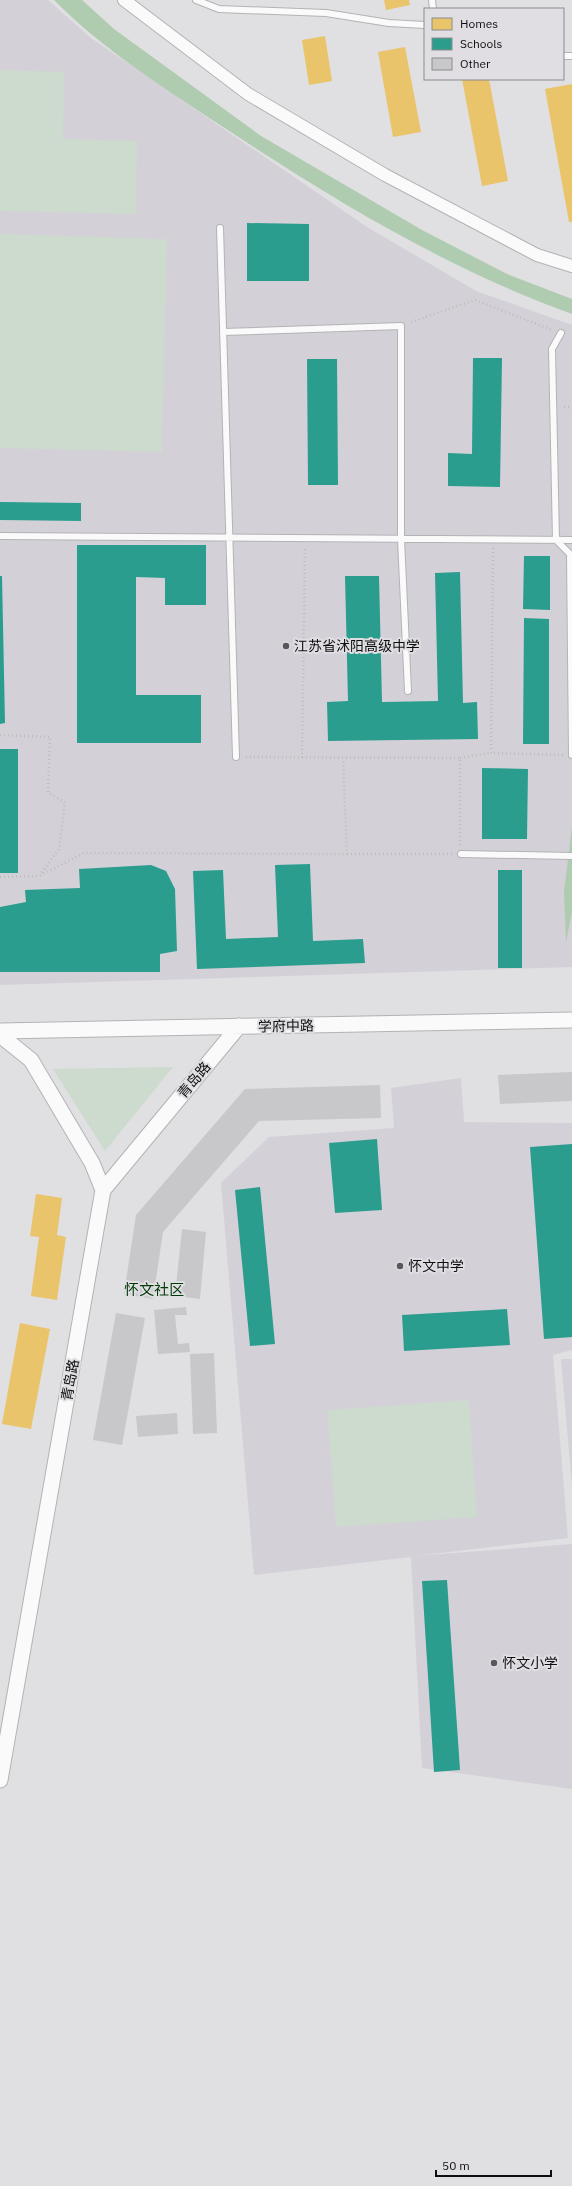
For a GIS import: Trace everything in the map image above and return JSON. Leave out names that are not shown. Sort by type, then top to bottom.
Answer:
[{"type":"street","points":[[124,0],[254,98],[385,175],[537,255],[572,266]]},
{"type":"street","name":"学府中路","points":[[0,1031],[572,1020]]},
{"type":"street","name":"青岛路","points":[[0,1780],[103,1190],[239,1026]]},
{"type":"street","points":[[0,1035],[31,1060],[92,1163],[103,1190]]},
{"type":"lane","points":[[196,0],[219,9],[326,13],[389,23],[424,25]]},
{"type":"lane","points":[[220,228],[236,757]]},
{"type":"lane","points":[[223,332],[401,326],[401,539],[408,691]]},
{"type":"lane","points":[[561,333],[552,349],[556,540],[570,554],[572,755]]},
{"type":"lane","points":[[0,536],[572,540]]},
{"type":"lane","points":[[460,854],[572,856]]},
{"type":"path","points":[[401,326],[475,300],[561,333]]},
{"type":"path","points":[[302,758],[305,538]]},
{"type":"path","points":[[491,753],[493,540]]},
{"type":"path","points":[[0,735],[50,737],[48,792],[65,803],[59,849],[39,876]]},
{"type":"path","points":[[236,757],[342,759],[460,758],[491,753],[572,755]]},
{"type":"path","points":[[0,877],[39,876],[84,853],[460,854],[460,758]]},
{"type":"path","points":[[342,759],[347,854]]},
{"type":"shaded area","name":"江苏省沭阳高级中学","points":[[0,0],[48,0],[91,38],[367,227],[476,291],[572,325],[572,967],[0,985]]},
{"type":"shaded area","points":[[54,0],[82,0],[114,29],[261,136],[422,230],[507,274],[572,299],[572,314],[525,296],[434,253],[345,204],[302,178],[132,66],[91,34]]},
{"type":"shaded area","points":[[0,70],[64,72],[63,139],[137,141],[136,214],[0,211]]},
{"type":"shaded area","points":[[0,234],[167,239],[162,452],[0,448]]},
{"type":"shaded area","points":[[572,826],[572,912],[566,942],[564,892]]},
{"type":"shaded area","points":[[173,1067],[105,1151],[53,1069]]},
{"type":"shaded area","name":"怀文中学","points":[[461,1078],[464,1122],[572,1123],[572,1350],[553,1355],[568,1538],[415,1556],[572,1544],[572,1789],[422,1768],[411,1557],[254,1575],[221,1183],[269,1137],[394,1128],[391,1088]]},
{"type":"shaded area","points":[[561,1359],[572,1359],[572,1486]]},
{"type":"shaded area","points":[[469,1400],[477,1517],[336,1527],[327,1410]]},
{"type":"building: Homes","points":[[384,0],[409,0],[410,5],[386,10]]},
{"type":"building: Homes","points":[[325,36],[332,81],[309,85],[302,40]]},
{"type":"building: Homes","points":[[405,47],[421,132],[393,137],[378,52]]},
{"type":"building: Homes","points":[[462,80],[489,80],[508,181],[482,186]]},
{"type":"building: Homes","points":[[572,84],[572,222],[569,222],[545,89]]},
{"type":"building: Homes","points":[[36,1194],[62,1198],[57,1235],[66,1237],[57,1300],[31,1296],[39,1237],[30,1236]]},
{"type":"building: Homes","points":[[20,1323],[50,1329],[31,1429],[2,1424]]},
{"type":"building: Schools","points":[[247,223],[309,224],[309,281],[247,281]]},
{"type":"building: Schools","points":[[473,358],[502,358],[500,487],[448,486],[448,453],[472,454]]},
{"type":"building: Schools","points":[[307,359],[337,359],[338,485],[308,485]]},
{"type":"building: Schools","points":[[0,502],[81,503],[81,521],[0,520]]},
{"type":"building: Schools","points":[[77,545],[206,545],[206,605],[165,605],[165,578],[136,577],[136,695],[201,695],[201,743],[77,743]]},
{"type":"building: Schools","points":[[524,556],[550,556],[550,610],[523,609]]},
{"type":"building: Schools","points":[[460,572],[463,703],[477,702],[478,739],[328,741],[327,702],[348,701],[345,576],[379,576],[382,702],[438,701],[435,573]]},
{"type":"building: Schools","points":[[0,576],[2,576],[5,723],[0,724]]},
{"type":"building: Schools","points":[[524,618],[549,619],[549,744],[523,744]]},
{"type":"building: Schools","points":[[0,749],[18,749],[18,873],[0,873]]},
{"type":"building: Schools","points":[[482,768],[528,769],[527,839],[482,839]]},
{"type":"building: Schools","points":[[310,864],[313,941],[363,939],[365,963],[197,969],[193,871],[223,870],[226,939],[278,937],[275,865]]},
{"type":"building: Schools","points":[[151,865],[166,871],[175,889],[177,951],[160,954],[160,972],[0,972],[0,907],[26,902],[25,890],[80,888],[79,869]]},
{"type":"building: Schools","points":[[498,870],[522,870],[522,968],[498,968]]},
{"type":"building: Schools","points":[[377,1139],[382,1210],[335,1213],[329,1143]]},
{"type":"building: Schools","points":[[572,1144],[572,1337],[544,1339],[530,1147]]},
{"type":"building: Schools","points":[[260,1187],[275,1344],[250,1346],[235,1190]]},
{"type":"building: Schools","points":[[507,1309],[510,1345],[404,1351],[402,1315]]},
{"type":"building: Schools","points":[[447,1580],[460,1770],[434,1772],[422,1581]]},
{"type":"building: Other","points":[[572,1072],[572,1101],[500,1104],[498,1075]]},
{"type":"building: Other","points":[[380,1085],[381,1118],[259,1121],[163,1232],[153,1299],[124,1294],[136,1215],[245,1089]]},
{"type":"building: Other","points":[[182,1229],[206,1232],[200,1299],[175,1296]]},
{"type":"building: Other","points":[[186,1307],[187,1315],[175,1315],[178,1344],[189,1343],[190,1352],[158,1354],[154,1310]]},
{"type":"building: Other","points":[[116,1313],[145,1318],[122,1445],[93,1440]]},
{"type":"building: Other","points":[[214,1353],[217,1433],[193,1434],[190,1354]]},
{"type":"building: Other","points":[[177,1413],[178,1434],[138,1437],[136,1416]]},
{"type":"place","name":"江苏省沭阳高级中学","points":[[286,646]]},
{"type":"place","name":"怀文中学","points":[[400,1266]]},
{"type":"place","name":"怀文小学","points":[[494,1663]]},
{"type":"district","name":"怀文社区","points":[[154,1289]]}]
